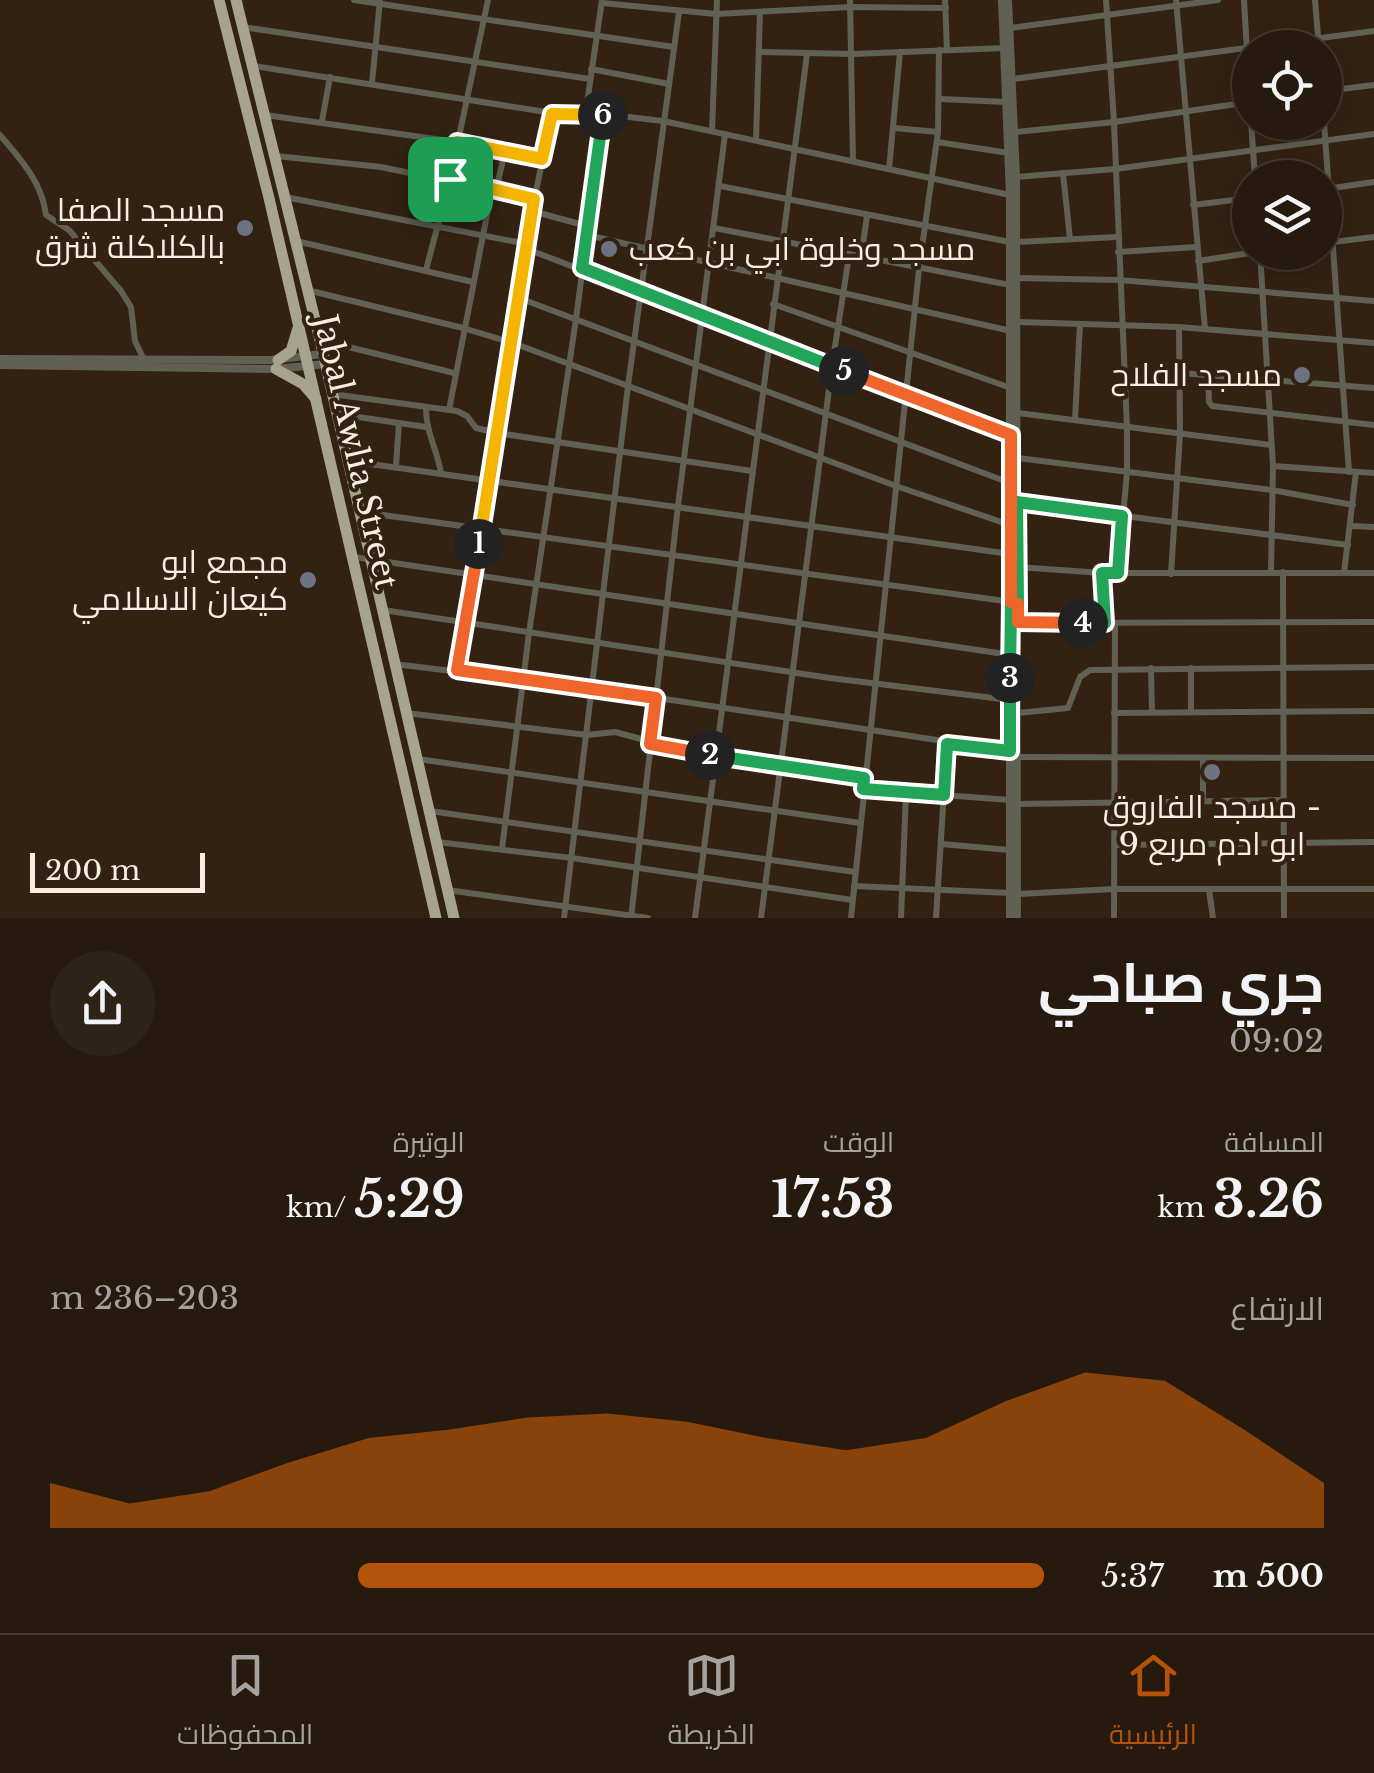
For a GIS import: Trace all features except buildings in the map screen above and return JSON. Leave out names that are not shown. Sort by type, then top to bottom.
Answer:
[{"type":"highway","name":"Jabal Awlia Street","points":[[219,0],[299,324],[436,918]]},
{"type":"highway","name":"Jabal Awlia Street","points":[[236,0],[454,918]]},
{"type":"highway","points":[[299,324],[292,351],[277,364],[316,399]]},
{"type":"highway","points":[[386,705],[404,707]]},
{"type":"street","points":[[354,0],[674,48]]},
{"type":"street","points":[[426,270],[450,179],[488,0]]},
{"type":"street","points":[[712,131],[716,0]]},
{"type":"street","points":[[792,0],[792,10]]},
{"type":"street","points":[[1005,0],[1010,28],[1016,177],[1010,483],[1010,554],[1018,622],[1014,754]]},
{"type":"street","points":[[1005,0],[1014,242]]},
{"type":"street","points":[[1106,0],[1127,428],[1118,573]]},
{"type":"street","points":[[1010,28],[1218,0]]},
{"type":"street","points":[[1244,0],[1246,30]]},
{"type":"street","points":[[1315,0],[1318,30]]},
{"type":"street","points":[[372,83],[380,2]]},
{"type":"street","points":[[585,117],[602,2],[716,14],[850,4],[946,4],[937,142],[919,269],[850,918]]},
{"type":"street","points":[[1176,3],[1205,329]]},
{"type":"street","points":[[850,4],[853,162]]},
{"type":"street","points":[[756,140],[760,11]]},
{"type":"street","points":[[564,918],[628,386],[679,12]]},
{"type":"street","points":[[243,27],[590,79]]},
{"type":"street","points":[[1342,34],[1374,31]]},
{"type":"street","points":[[759,52],[853,54],[1005,48]]},
{"type":"street","points":[[1013,78],[1232,49]]},
{"type":"street","points":[[890,169],[900,52]]},
{"type":"street","points":[[695,918],[807,54]]},
{"type":"street","points":[[254,66],[552,114],[603,114],[663,122],[1010,195]]},
{"type":"street","points":[[592,69],[669,84]]},
{"type":"street","points":[[322,121],[330,77]]},
{"type":"street","points":[[1342,89],[1374,85]]},
{"type":"street","points":[[940,99],[1007,102]]},
{"type":"street","points":[[1014,132],[1232,105]]},
{"type":"street","points":[[457,670],[532,210],[552,114]]},
{"type":"street","points":[[502,848],[603,114]]},
{"type":"street","points":[[265,115],[457,142],[542,159]]},
{"type":"street","points":[[894,128],[938,132]]},
{"type":"street","points":[[631,917],[725,134]]},
{"type":"street","points":[[1342,137],[1374,134]]},
{"type":"street","points":[[0,136],[34,178],[46,214],[69,230],[122,291],[131,307],[135,341],[144,360]]},
{"type":"street","points":[[1253,140],[1254,160]]},
{"type":"street","points":[[1016,177],[1115,169],[1319,140]]},
{"type":"street","points":[[937,142],[1009,153]]},
{"type":"street","points":[[449,410],[472,282],[505,151]]},
{"type":"street","points":[[276,156],[450,179],[534,199]]},
{"type":"street","points":[[1063,173],[1070,238]]},
{"type":"street","points":[[1342,187],[1374,182]]},
{"type":"street","points":[[720,186],[1014,242],[1117,237]]},
{"type":"street","points":[[285,197],[437,224],[527,246],[1011,435]]},
{"type":"street","points":[[1193,204],[1232,200]]},
{"type":"street","points":[[532,210],[646,249],[1011,332]]},
{"type":"street","points":[[861,258],[867,216]]},
{"type":"street","points":[[714,228],[919,269],[1014,281],[1119,280],[1374,301]]},
{"type":"street","points":[[1342,240],[1374,236]]},
{"type":"street","points":[[295,241],[472,282]]},
{"type":"street","points":[[1118,252],[1196,247]]},
{"type":"street","points":[[761,918],[849,256]]},
{"type":"street","points":[[1198,261],[1232,256]]},
{"type":"street","points":[[1260,270],[1270,380],[1271,572]]},
{"type":"street","points":[[1334,270],[1352,472],[1353,505],[1344,573]]},
{"type":"street","points":[[1010,918],[1014,893],[1011,655],[1018,567],[1018,322],[1014,281]]},
{"type":"street","points":[[306,290],[512,343],[1010,525]]},
{"type":"street","points":[[519,298],[1010,483]]},
{"type":"street","points":[[773,304],[1011,388]]},
{"type":"street","points":[[1018,322],[1178,327],[1374,343]]},
{"type":"street","points":[[1074,420],[1080,324]]},
{"type":"street","points":[[1171,574],[1180,434],[1178,327]]},
{"type":"street","points":[[0,362],[277,364],[307,362],[322,353],[454,373]]},
{"type":"street","points":[[0,362],[144,360],[208,364]]},
{"type":"street","points":[[1180,373],[1374,388]]},
{"type":"street","points":[[1208,375],[1212,406],[1374,425]]},
{"type":"street","points":[[332,394],[449,410],[464,414],[476,428],[497,433],[752,471]]},
{"type":"street","points":[[426,408],[426,428],[441,473]]},
{"type":"street","points":[[1018,413],[1272,445]]},
{"type":"street","points":[[337,414],[426,428]]},
{"type":"street","points":[[396,466],[399,424]]},
{"type":"street","points":[[1018,458],[1272,490],[1353,505]]},
{"type":"street","points":[[348,461],[1010,554]]},
{"type":"street","points":[[1273,466],[1374,474]]},
{"type":"street","points":[[1017,502],[1348,545]]},
{"type":"street","points":[[360,511],[1014,603]]},
{"type":"street","points":[[1351,526],[1374,528]]},
{"type":"street","points":[[352,557],[1011,655]]},
{"type":"street","points":[[1018,567],[1102,573],[1374,573]]},
{"type":"street","points":[[1283,572],[1284,918]]},
{"type":"street","points":[[1102,573],[1105,623]]},
{"type":"street","points":[[382,610],[875,684],[1010,700]]},
{"type":"street","points":[[1018,622],[1374,622]]},
{"type":"street","points":[[1114,918],[1115,623]]},
{"type":"street","points":[[394,664],[592,688],[1014,754],[1374,758]]},
{"type":"street","points":[[1018,713],[1065,709],[1071,706],[1085,672],[1115,668],[1374,667]]},
{"type":"street","points":[[1151,668],[1152,712]]},
{"type":"street","points":[[1191,668],[1191,710]]},
{"type":"street","points":[[404,707],[518,727],[587,735],[614,732],[650,744],[714,756],[864,778]]},
{"type":"street","points":[[1114,713],[1374,711]]},
{"type":"street","points":[[936,918],[947,744]]},
{"type":"street","points":[[1203,758],[1203,802]]},
{"type":"street","points":[[417,759],[860,823]]},
{"type":"street","points":[[863,789],[1014,802],[1284,800]]},
{"type":"street","points":[[901,918],[906,792]]},
{"type":"street","points":[[1014,802],[1010,850],[1018,918]]},
{"type":"street","points":[[429,811],[855,872]]},
{"type":"street","points":[[436,842],[502,848],[852,900]]},
{"type":"street","points":[[1114,845],[1374,842]]},
{"type":"street","points":[[941,844],[1010,850]]},
{"type":"street","points":[[854,886],[1014,893],[1374,889]]},
{"type":"street","points":[[448,890],[648,918]]},
{"type":"street","points":[[1210,890],[1213,918]]},
{"type":"place","name":"مسجد الصفا بالكلاكلة شرق","points":[[245,228]]},
{"type":"place","name":"مسجد وخلوة ابي بن كعب","points":[[609,249]]},
{"type":"place","name":"مسجد الفلاح","points":[[1302,375]]},
{"type":"place","name":"مجمع ابو كيعان الاسلامي","points":[[308,580]]},
{"type":"place","name":"مسجد الفاروق - ابو ادم مربع 9","points":[[1212,772]]},
{"type":"route","points":[[450,179],[457,142],[542,159],[552,114],[603,114],[582,268],[1011,435],[1011,602],[1018,604],[1018,622],[1105,623],[1102,573],[1118,573],[1122,516],[1017,502],[1018,604],[1011,602],[1010,751],[947,744],[944,795],[863,789],[864,778],[650,744],[656,698],[457,670],[534,199],[450,179]]}]
